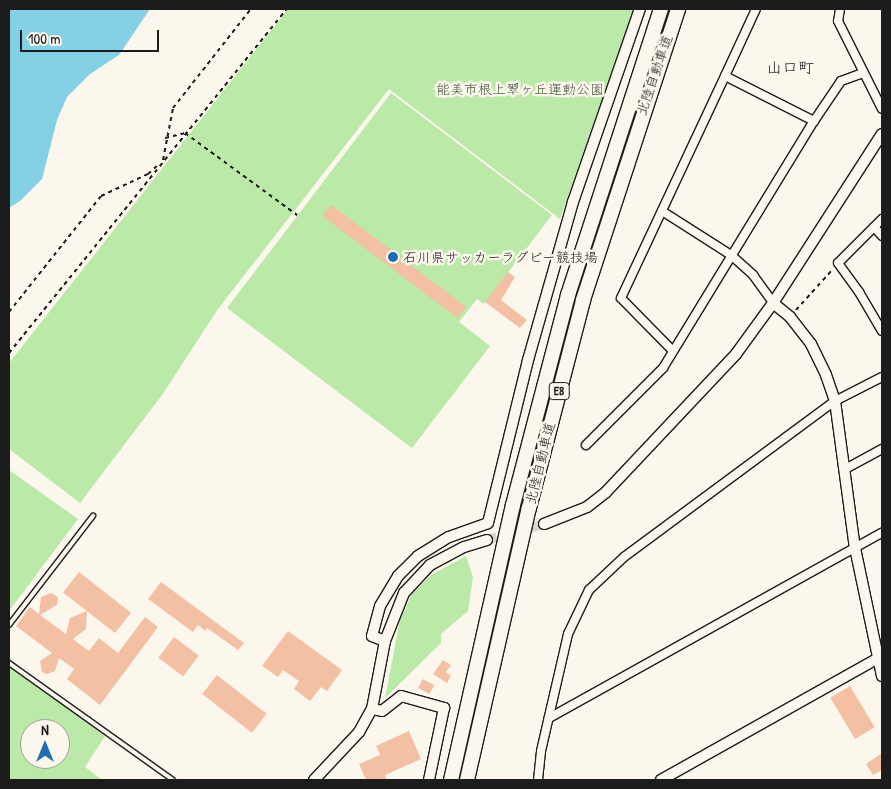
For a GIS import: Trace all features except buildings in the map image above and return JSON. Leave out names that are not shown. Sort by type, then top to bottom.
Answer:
[{"type":"highway","name":"北陸自動車道","points":[[451,780],[513,505],[568,296],[661,9]]},
{"type":"highway","name":"北陸自動車道","points":[[467,780],[529,508],[583,300],[678,9]]},
{"type":"street","points":[[385,641],[372,636],[380,606],[398,576],[418,556],[449,537],[488,523],[528,360],[573,202],[640,9]]},
{"type":"street","points":[[673,351],[621,298],[756,9]]},
{"type":"street","points":[[840,9],[838,21],[882,110]]},
{"type":"street","points":[[586,445],[663,368],[814,121],[841,81],[863,73]]},
{"type":"street","points":[[725,76],[814,121]]},
{"type":"street","points":[[544,524],[587,507],[626,473],[736,354],[773,303],[882,134]]},
{"type":"street","points":[[662,210],[731,255],[753,275],[773,303],[790,317],[811,344],[826,375],[835,401],[846,469],[855,548],[880,657],[882,676]]},
{"type":"street","points":[[882,219],[838,263],[860,292],[882,331]]},
{"type":"street","points":[[874,227],[882,236]]},
{"type":"street","points":[[538,780],[549,718],[568,634],[580,602],[599,579],[624,557],[835,401],[882,377]]},
{"type":"street","points":[[846,469],[882,449]]},
{"type":"street","points":[[549,718],[882,533]]},
{"type":"street","points":[[314,780],[359,732],[372,709],[385,641],[395,610],[416,578],[446,555],[487,540]]},
{"type":"street","points":[[661,780],[880,657]]},
{"type":"street","points":[[372,709],[382,711],[401,696],[444,708],[428,780]]},
{"type":"lane","points":[[9,625],[93,516]]},
{"type":"lane","points":[[9,663],[173,780]]},
{"type":"path","points":[[9,312],[101,196],[148,174],[163,161],[165,138],[173,108],[251,9]]},
{"type":"path","points":[[9,353],[287,9]]},
{"type":"path","points":[[165,138],[185,133]]},
{"type":"path","points":[[185,133],[297,216]]},
{"type":"path","points":[[790,317],[838,263]]},
{"type":"green space","name":"能美市根上翠ヶ丘運動公園","points":[[288,9],[634,9],[560,219],[389,89],[218,309],[162,395],[80,503],[9,449],[9,363]]},
{"type":"green space","name":"石川県サッカーラグビー競技場","points":[[391,93],[552,215],[484,304],[477,299],[459,322],[490,346],[412,448],[227,308]]},
{"type":"green space","points":[[9,470],[78,519],[9,611]]},
{"type":"green space","points":[[466,556],[473,577],[468,611],[441,634],[441,643],[385,698],[400,620],[412,594],[431,575]]},
{"type":"green space","points":[[9,661],[105,736],[85,767],[102,780],[9,780]]},
{"type":"water","points":[[9,9],[150,9],[119,55],[90,74],[67,97],[57,120],[42,179],[20,201],[9,208]]},
{"type":"tunnel","points":[[487,540],[544,524]]},
{"type":"place","name":"石川県サッカーラグビー競技場","points":[[393,257]]},
{"type":"district","name":"山口町","points":[[790,67]]}]
